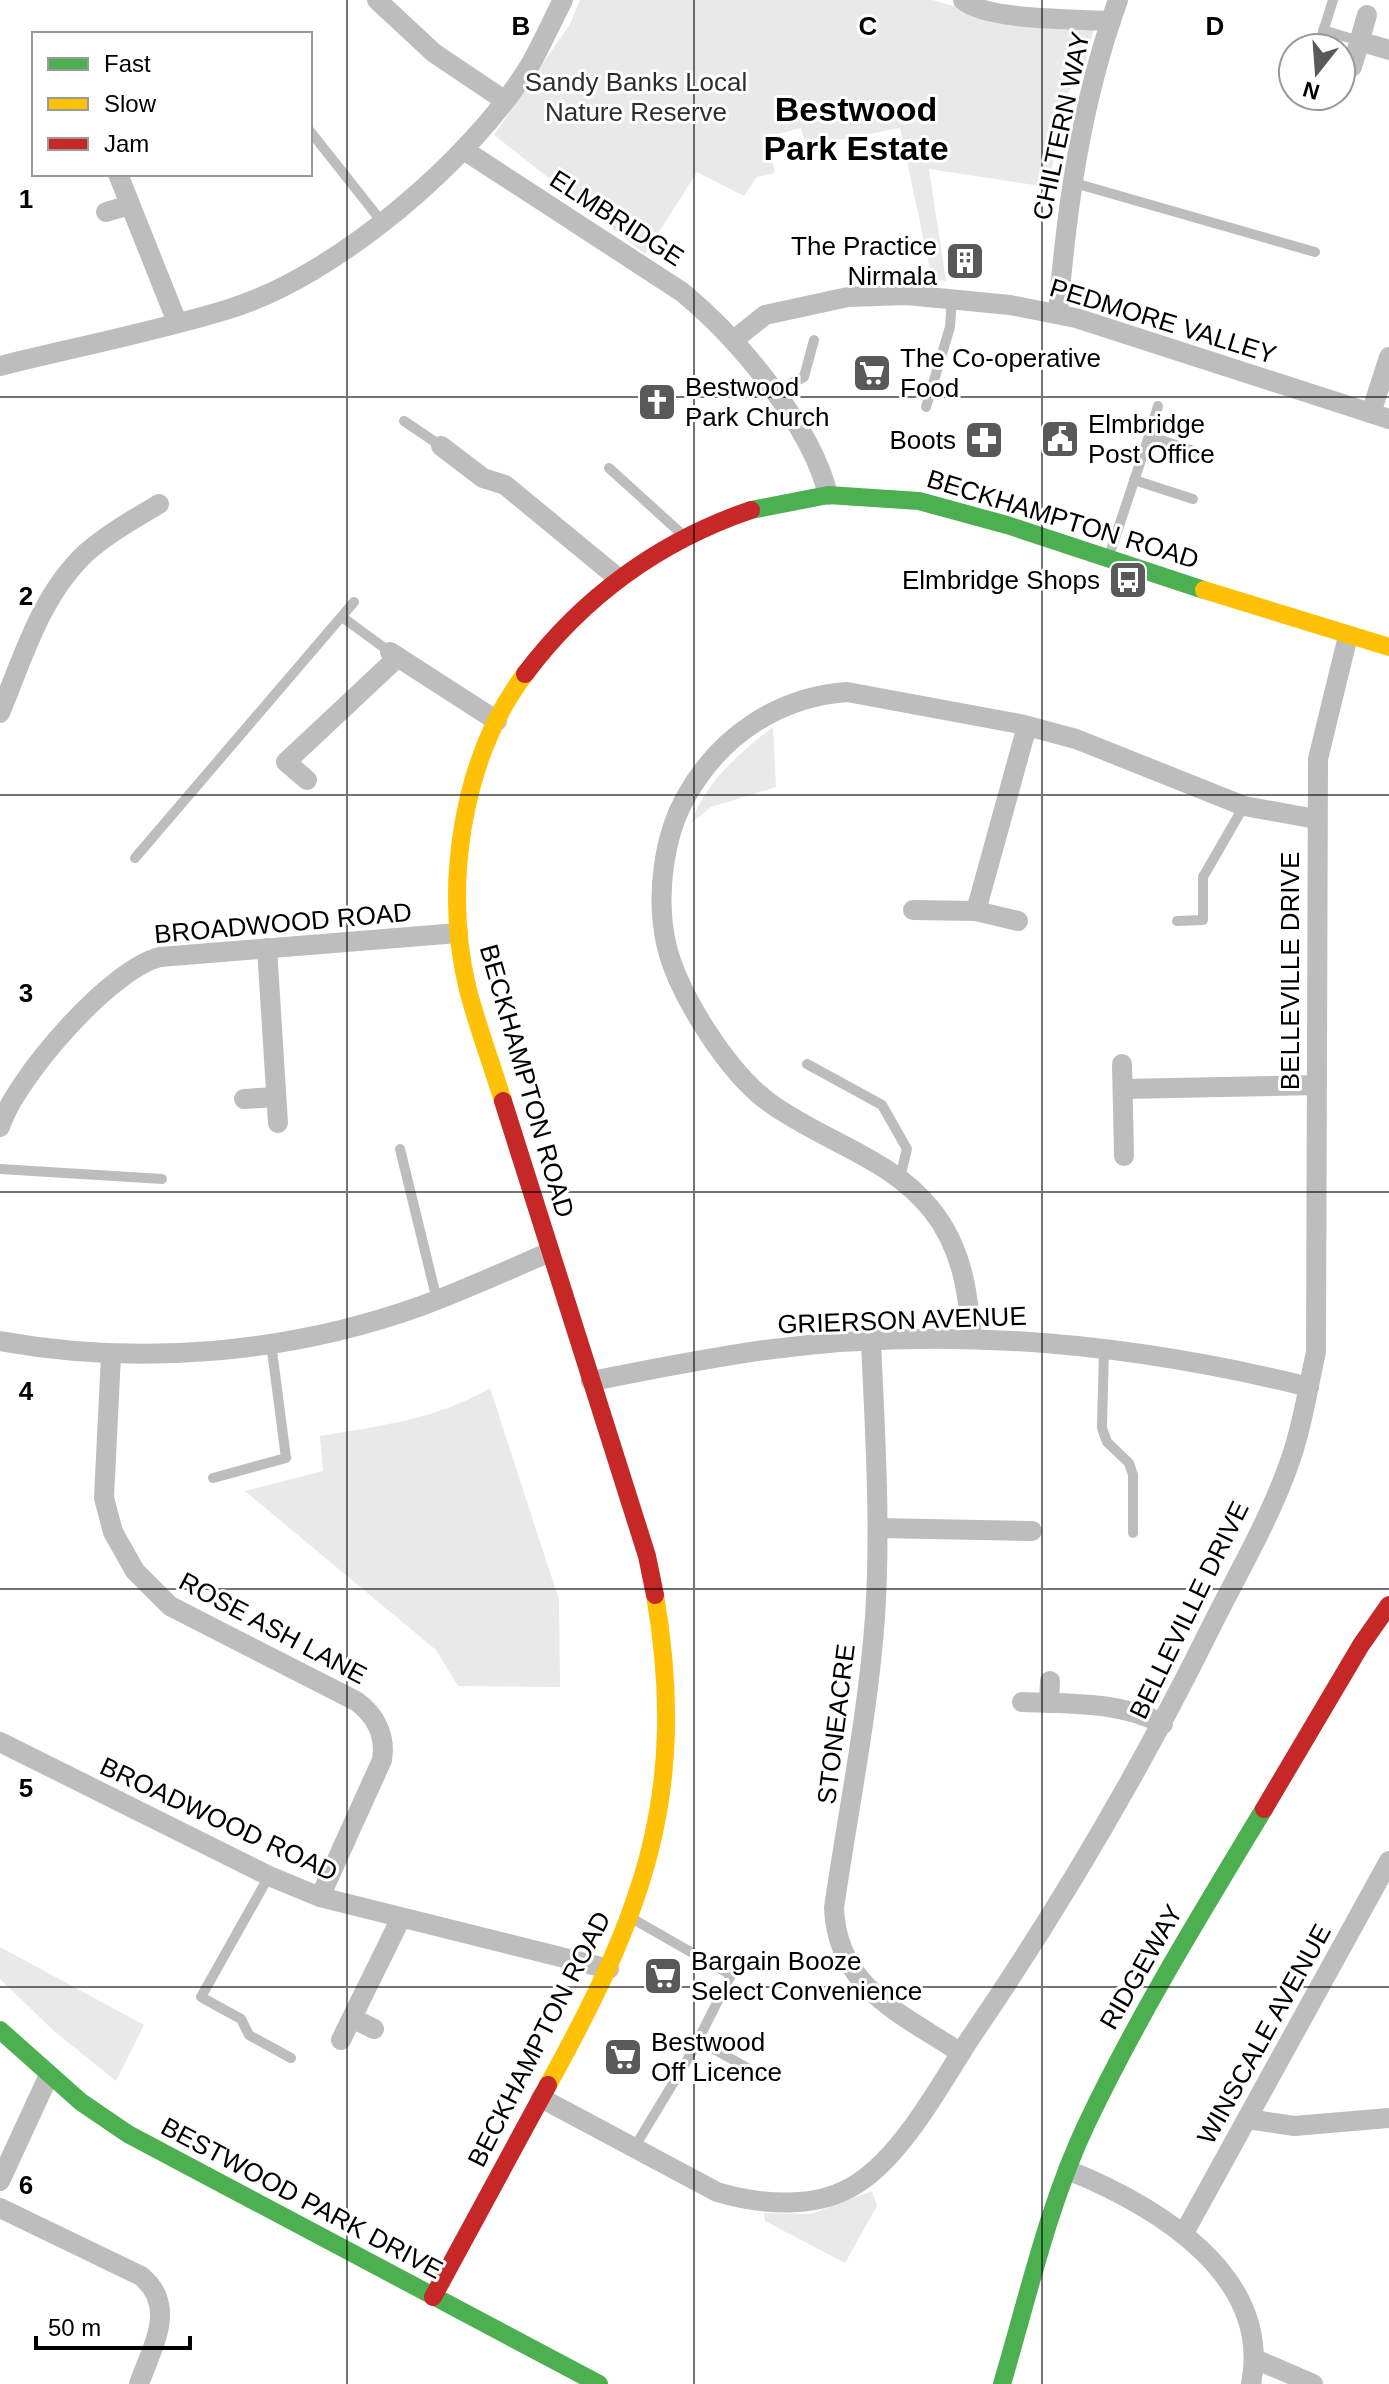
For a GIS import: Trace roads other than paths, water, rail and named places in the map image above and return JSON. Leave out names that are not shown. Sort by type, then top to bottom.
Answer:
[{"type":"street","points":[[377,0],[434,53],[504,100]]},
{"type":"street","points":[[0,366],[232,308],[291,281],[382,222],[464,150],[529,65],[563,0]]},
{"type":"street","points":[[963,0],[969,5],[1012,16],[1111,21]]},
{"type":"street","name":"CHILTERN WAY","points":[[1058,313],[1070,182],[1087,103],[1118,0]]},
{"type":"street","points":[[1357,48],[1367,15]]},
{"type":"street","points":[[1359,41],[1389,50]]},
{"type":"street","name":"ELMBRIDGE","points":[[464,150],[682,292],[735,339],[818,459],[828,495]]},
{"type":"street","points":[[119,176],[177,322]]},
{"type":"street","points":[[106,212],[130,205]]},
{"type":"street","name":"PEDMORE VALLEY","points":[[735,339],[765,315],[818,301],[876,295],[952,298],[1058,313],[1380,416]]},
{"type":"street","points":[[1380,416],[1389,357]]},
{"type":"street","points":[[441,446],[483,478],[505,485],[618,578]]},
{"type":"street","name":"BECKHAMPTON ROAD","points":[[433,2297],[609,1969],[631,1918],[652,1853],[661,1810],[669,1728],[664,1641],[647,1556],[468,989],[458,933],[456,885],[463,818],[475,775],[497,721],[538,654],[581,609],[652,554],[685,538],[774,505],[828,495],[891,498],[945,506],[1389,647]]},
{"type":"street","points":[[0,713],[5,687],[40,617],[64,578],[86,553],[114,531],[159,504]]},
{"type":"street","name":"BELLEVILLE DRIVE","points":[[541,2098],[717,2192],[737,2198],[799,2201],[840,2193],[864,2179],[882,2162],[1032,1948],[1163,1724],[1280,1484],[1298,1434],[1309,1387],[1317,1321],[1318,759],[1348,636]]},
{"type":"street","points":[[307,780],[286,762],[394,654],[497,721]]},
{"type":"street","points":[[972,1339],[967,1287],[953,1245],[931,1209],[900,1177],[769,1103],[721,1053],[672,965],[665,942],[663,886],[671,833],[684,800],[710,760],[751,724],[807,697],[847,692],[876,695],[1076,739],[1244,806],[1316,819]]},
{"type":"street","points":[[976,911],[1027,726]]},
{"type":"street","points":[[913,910],[976,911],[1018,921]]},
{"type":"street","name":"BROADWOOD ROAD","points":[[0,1127],[19,1086],[104,990],[130,969],[160,957],[458,933]]},
{"type":"street","points":[[267,948],[278,1123]]},
{"type":"street","points":[[1122,1064],[1124,1156]]},
{"type":"street","points":[[1123,1089],[1317,1085]]},
{"type":"street","points":[[244,1099],[276,1097]]},
{"type":"street","points":[[0,1341],[111,1355],[179,1353],[271,1343],[331,1332],[437,1300],[550,1252]]},
{"type":"street","name":"GRIERSON AVENUE","points":[[591,1381],[768,1350],[871,1342],[972,1339],[1104,1348],[1175,1357],[1309,1387]]},
{"type":"street","name":"STONEACRE","points":[[871,1342],[878,1528],[875,1617],[857,1782],[836,1899],[835,1927],[851,1970],[868,1991],[961,2053]]},
{"type":"street","name":"ROSE ASH LANE","points":[[111,1355],[104,1498],[113,1532],[135,1571],[170,1606],[356,1701],[379,1728],[384,1749],[382,1760],[320,1897]]},
{"type":"street","points":[[878,1528],[1032,1531]]},
{"type":"street","name":"RIDGEWAY","points":[[1002,2384],[1068,2170],[1093,2111],[1161,1981],[1361,1645],[1389,1605]]},
{"type":"street","points":[[1049,1703],[1050,1681]]},
{"type":"street","points":[[1022,1702],[1118,1707],[1141,1712],[1163,1724]]},
{"type":"street","name":"BROADWOOD ROAD","points":[[0,1742],[269,1876],[320,1897],[400,1920],[494,1937],[609,1969]]},
{"type":"street","name":"WINSCALE AVENUE","points":[[1184,2233],[1389,1861]]},
{"type":"street","points":[[341,2040],[400,1920]]},
{"type":"street","points":[[352,2018],[374,2029]]},
{"type":"street","name":"BESTWOOD PARK DRIVE","points":[[0,2030],[49,2075],[128,2134],[599,2384]]},
{"type":"street","points":[[0,2181],[49,2075]]},
{"type":"street","points":[[1247,2119],[1294,2126],[1389,2118]]},
{"type":"street","points":[[1068,2170],[1139,2203],[1184,2233],[1214,2265],[1247,2316],[1255,2359],[1251,2384]]},
{"type":"street","points":[[0,2208],[141,2276],[152,2285],[162,2309],[161,2325],[139,2384]]},
{"type":"street","points":[[1255,2359],[1313,2384]]},
{"type":"lane","points":[[1333,0],[1323,30],[1359,41]]},
{"type":"lane","points":[[312,134],[382,222]]},
{"type":"lane","points":[[1070,182],[1315,252]]},
{"type":"lane","points":[[926,407],[950,327],[952,298]]},
{"type":"lane","points":[[773,393],[804,377],[814,340]]},
{"type":"lane","points":[[1109,558],[1158,406]]},
{"type":"lane","points":[[404,421],[441,446]]},
{"type":"lane","points":[[1149,436],[1205,455]]},
{"type":"lane","points":[[609,468],[685,538]]},
{"type":"lane","points":[[1134,480],[1193,499]]},
{"type":"lane","points":[[135,858],[354,602]]},
{"type":"lane","points":[[342,617],[394,654]]},
{"type":"lane","points":[[1177,921],[1203,920],[1203,877],[1244,806]]},
{"type":"lane","points":[[807,1064],[882,1105],[907,1149],[900,1177]]},
{"type":"lane","points":[[400,1149],[437,1300]]},
{"type":"lane","points":[[0,1169],[162,1179]]},
{"type":"lane","points":[[213,1478],[286,1458],[271,1343]]},
{"type":"lane","points":[[1104,1348],[1102,1428],[1107,1442],[1129,1463],[1133,1475],[1133,1533]]},
{"type":"lane","points":[[269,1876],[201,1997],[241,2019],[249,2035],[291,2058]]},
{"type":"lane","points":[[631,1918],[731,1975],[698,2040],[634,2148]]},
{"type":"lane","points":[[698,2040],[763,2077]]},
{"type":"place","name":"The Practice Nirmala","points":[[965,261]]},
{"type":"place","name":"The Co-operative Food","points":[[872,373]]},
{"type":"place","name":"Bestwood Park Church","points":[[657,402]]},
{"type":"place","name":"Elmbridge Post Office","points":[[1060,439]]},
{"type":"place","name":"Boots","points":[[984,440]]},
{"type":"place","name":"Elmbridge Shops","points":[[1128,580]]},
{"type":"place","name":"Bargain Booze Select Convenience","points":[[663,1976]]},
{"type":"place","name":"Bestwood Off Licence","points":[[623,2057]]},
{"type":"district","name":"Bestwood Park Estate","points":[[856,128]]},
{"type":"park label","name":"Sandy Banks Local Nature Reserve","points":[[636,97]]}]
